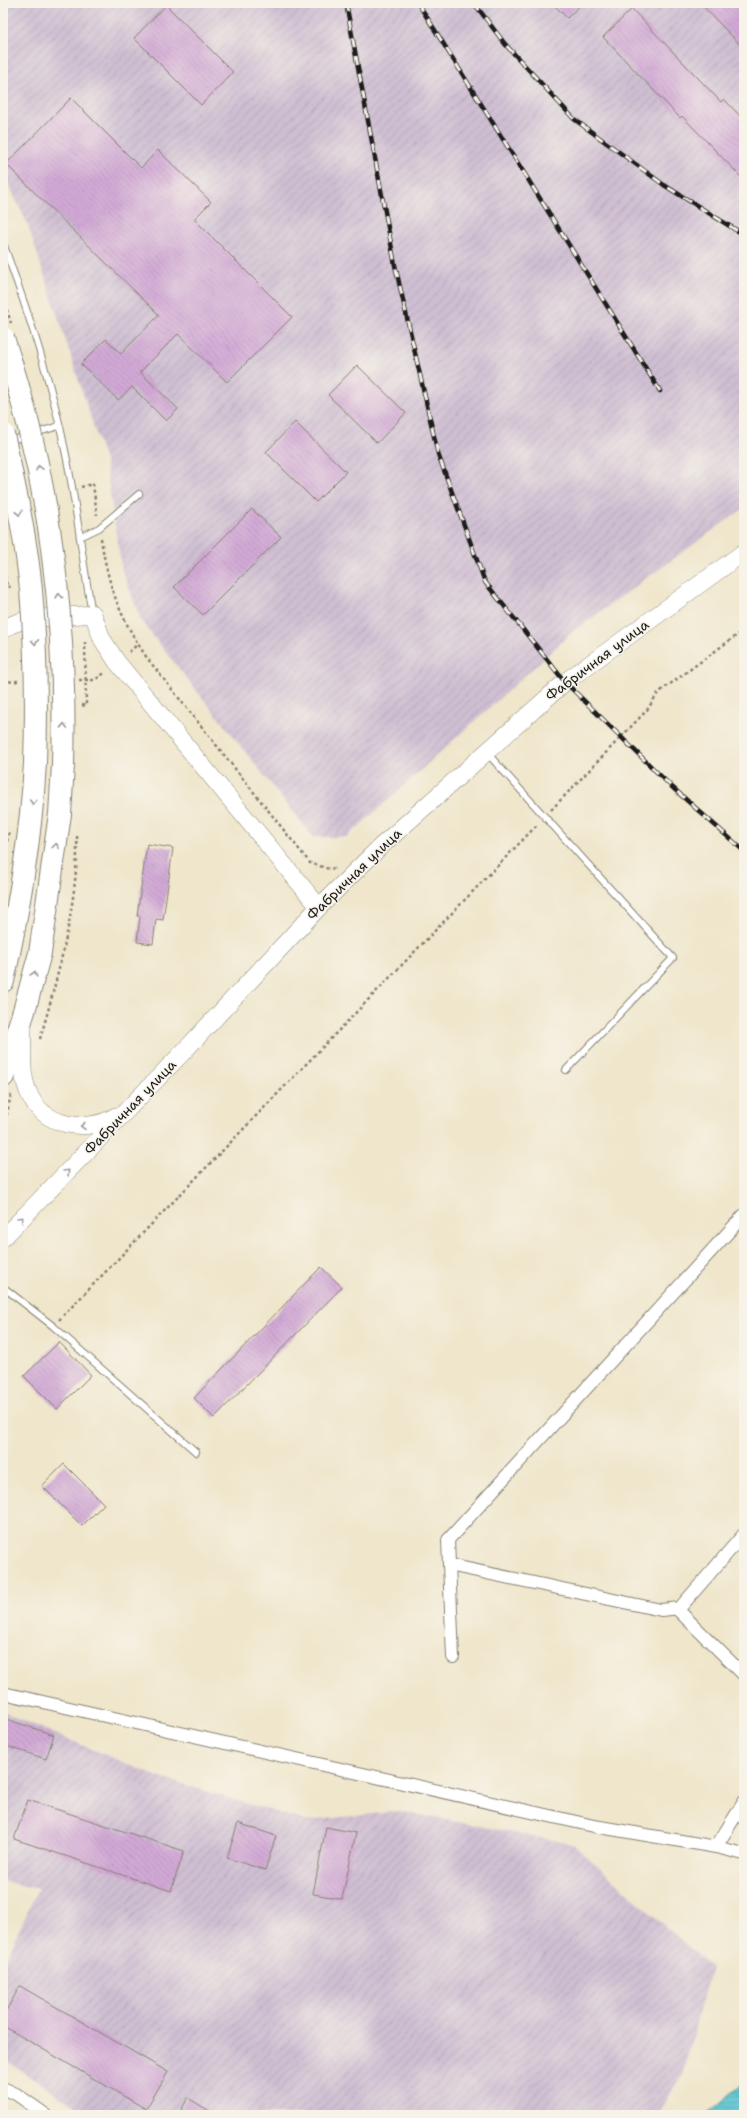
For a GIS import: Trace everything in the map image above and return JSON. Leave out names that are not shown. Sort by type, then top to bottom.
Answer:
[{"type":"highway","points":[[3,338],[27,414],[52,541],[63,644],[65,701],[60,814],[40,952],[24,1012],[3,1076]]},
{"type":"highway","points":[[3,434],[23,530],[31,588],[37,702],[32,811],[26,865],[15,927],[3,981]]},
{"type":"street","name":"Фабричная улица","points":[[3,1238],[131,1106],[319,907],[380,846],[565,682],[744,552]]},
{"type":"street","points":[[3,630],[15,623],[28,620],[93,614],[102,639],[116,662],[319,907]]},
{"type":"street","points":[[24,1012],[24,1068],[28,1092],[36,1105],[47,1115],[60,1123],[67,1125],[92,1126],[107,1121],[131,1106]]},
{"type":"street","points":[[453,1657],[448,1540],[744,1214]]},
{"type":"street","points":[[449,1565],[661,1610],[680,1608],[744,1534]]},
{"type":"street","points":[[680,1608],[678,1610],[744,1675]]},
{"type":"street","points":[[3,1694],[594,1826],[716,1847],[744,1854]]},
{"type":"street","points":[[716,1847],[744,1802]]},
{"type":"street","points":[[3,2088],[16,2094],[46,2115]]},
{"type":"lane","points":[[3,243],[25,305],[51,390],[60,426],[73,488],[93,614]]},
{"type":"lane","points":[[3,444],[60,426]]},
{"type":"lane","points":[[80,537],[99,528],[139,494]]},
{"type":"lane","points":[[486,752],[673,958],[566,1070]]},
{"type":"lane","points":[[3,1287],[53,1326],[196,1452]]},
{"type":"path","points":[[73,488],[93,484],[105,567],[117,605],[128,629],[147,658],[310,863],[329,869],[338,868],[354,859],[361,866]]},
{"type":"path","points":[[3,564],[7,587]]},
{"type":"path","points":[[53,1326],[647,710],[658,693],[744,630]]},
{"type":"path","points":[[78,705],[86,706],[85,642]]},
{"type":"path","points":[[38,1045],[54,988],[69,918],[78,857],[77,833]]},
{"type":"shaded area","points":[[3,3],[744,3],[744,508],[576,629],[347,837],[313,837],[142,622],[122,570],[105,461],[28,225],[3,173]]},
{"type":"shaded area","points":[[3,1712],[158,1777],[306,1821],[400,1811],[573,1844],[711,1967],[682,2075],[658,2115],[88,2115],[3,2058],[3,1965],[38,1889],[3,1881]]},
{"type":"water","points":[[744,2083],[744,2115],[707,2115],[708,2113]]},
{"type":"building","points":[[552,3],[583,3],[567,18]]},
{"type":"building","points":[[700,3],[744,3],[744,49]]},
{"type":"building","points":[[166,5],[233,72],[201,105],[134,38]]},
{"type":"building","points":[[632,9],[721,102],[724,99],[744,120],[744,180],[682,116],[680,118],[603,37]]},
{"type":"building","points":[[71,98],[141,168],[158,150],[211,202],[194,219],[292,317],[227,382],[178,334],[140,372],[178,409],[166,421],[132,387],[118,400],[81,364],[106,339],[121,354],[159,315],[6,164]]},
{"type":"building","points":[[357,365],[406,413],[377,443],[328,395]]},
{"type":"building","points":[[295,422],[346,472],[316,502],[266,452]]},
{"type":"building","points":[[252,509],[281,537],[203,615],[174,587]]},
{"type":"building","points":[[147,844],[173,848],[163,920],[156,919],[153,944],[137,942],[140,916],[137,916]]},
{"type":"building","points":[[321,1267],[342,1287],[214,1418],[194,1398]]},
{"type":"building","points":[[59,1342],[91,1375],[57,1409],[24,1376]]},
{"type":"building","points":[[64,1464],[104,1504],[82,1526],[42,1486]]},
{"type":"building","points":[[3,1718],[54,1735],[46,1759],[3,1745]]},
{"type":"building","points":[[28,1800],[184,1851],[171,1891],[14,1839]]},
{"type":"building","points":[[238,1823],[276,1836],[265,1870],[227,1858]]},
{"type":"building","points":[[326,1827],[356,1833],[342,1899],[313,1894]]},
{"type":"building","points":[[20,1986],[168,2072],[146,2109],[3,2026],[3,2016]]},
{"type":"building","points":[[188,2098],[216,2115],[178,2115]]},
{"type":"railway","points":[[346,3],[395,265],[438,454],[485,582],[565,682],[673,788],[744,851]]},
{"type":"railway","points":[[418,3],[660,391]]},
{"type":"railway","points":[[474,3],[505,44],[574,119],[664,185],[744,235]]}]
